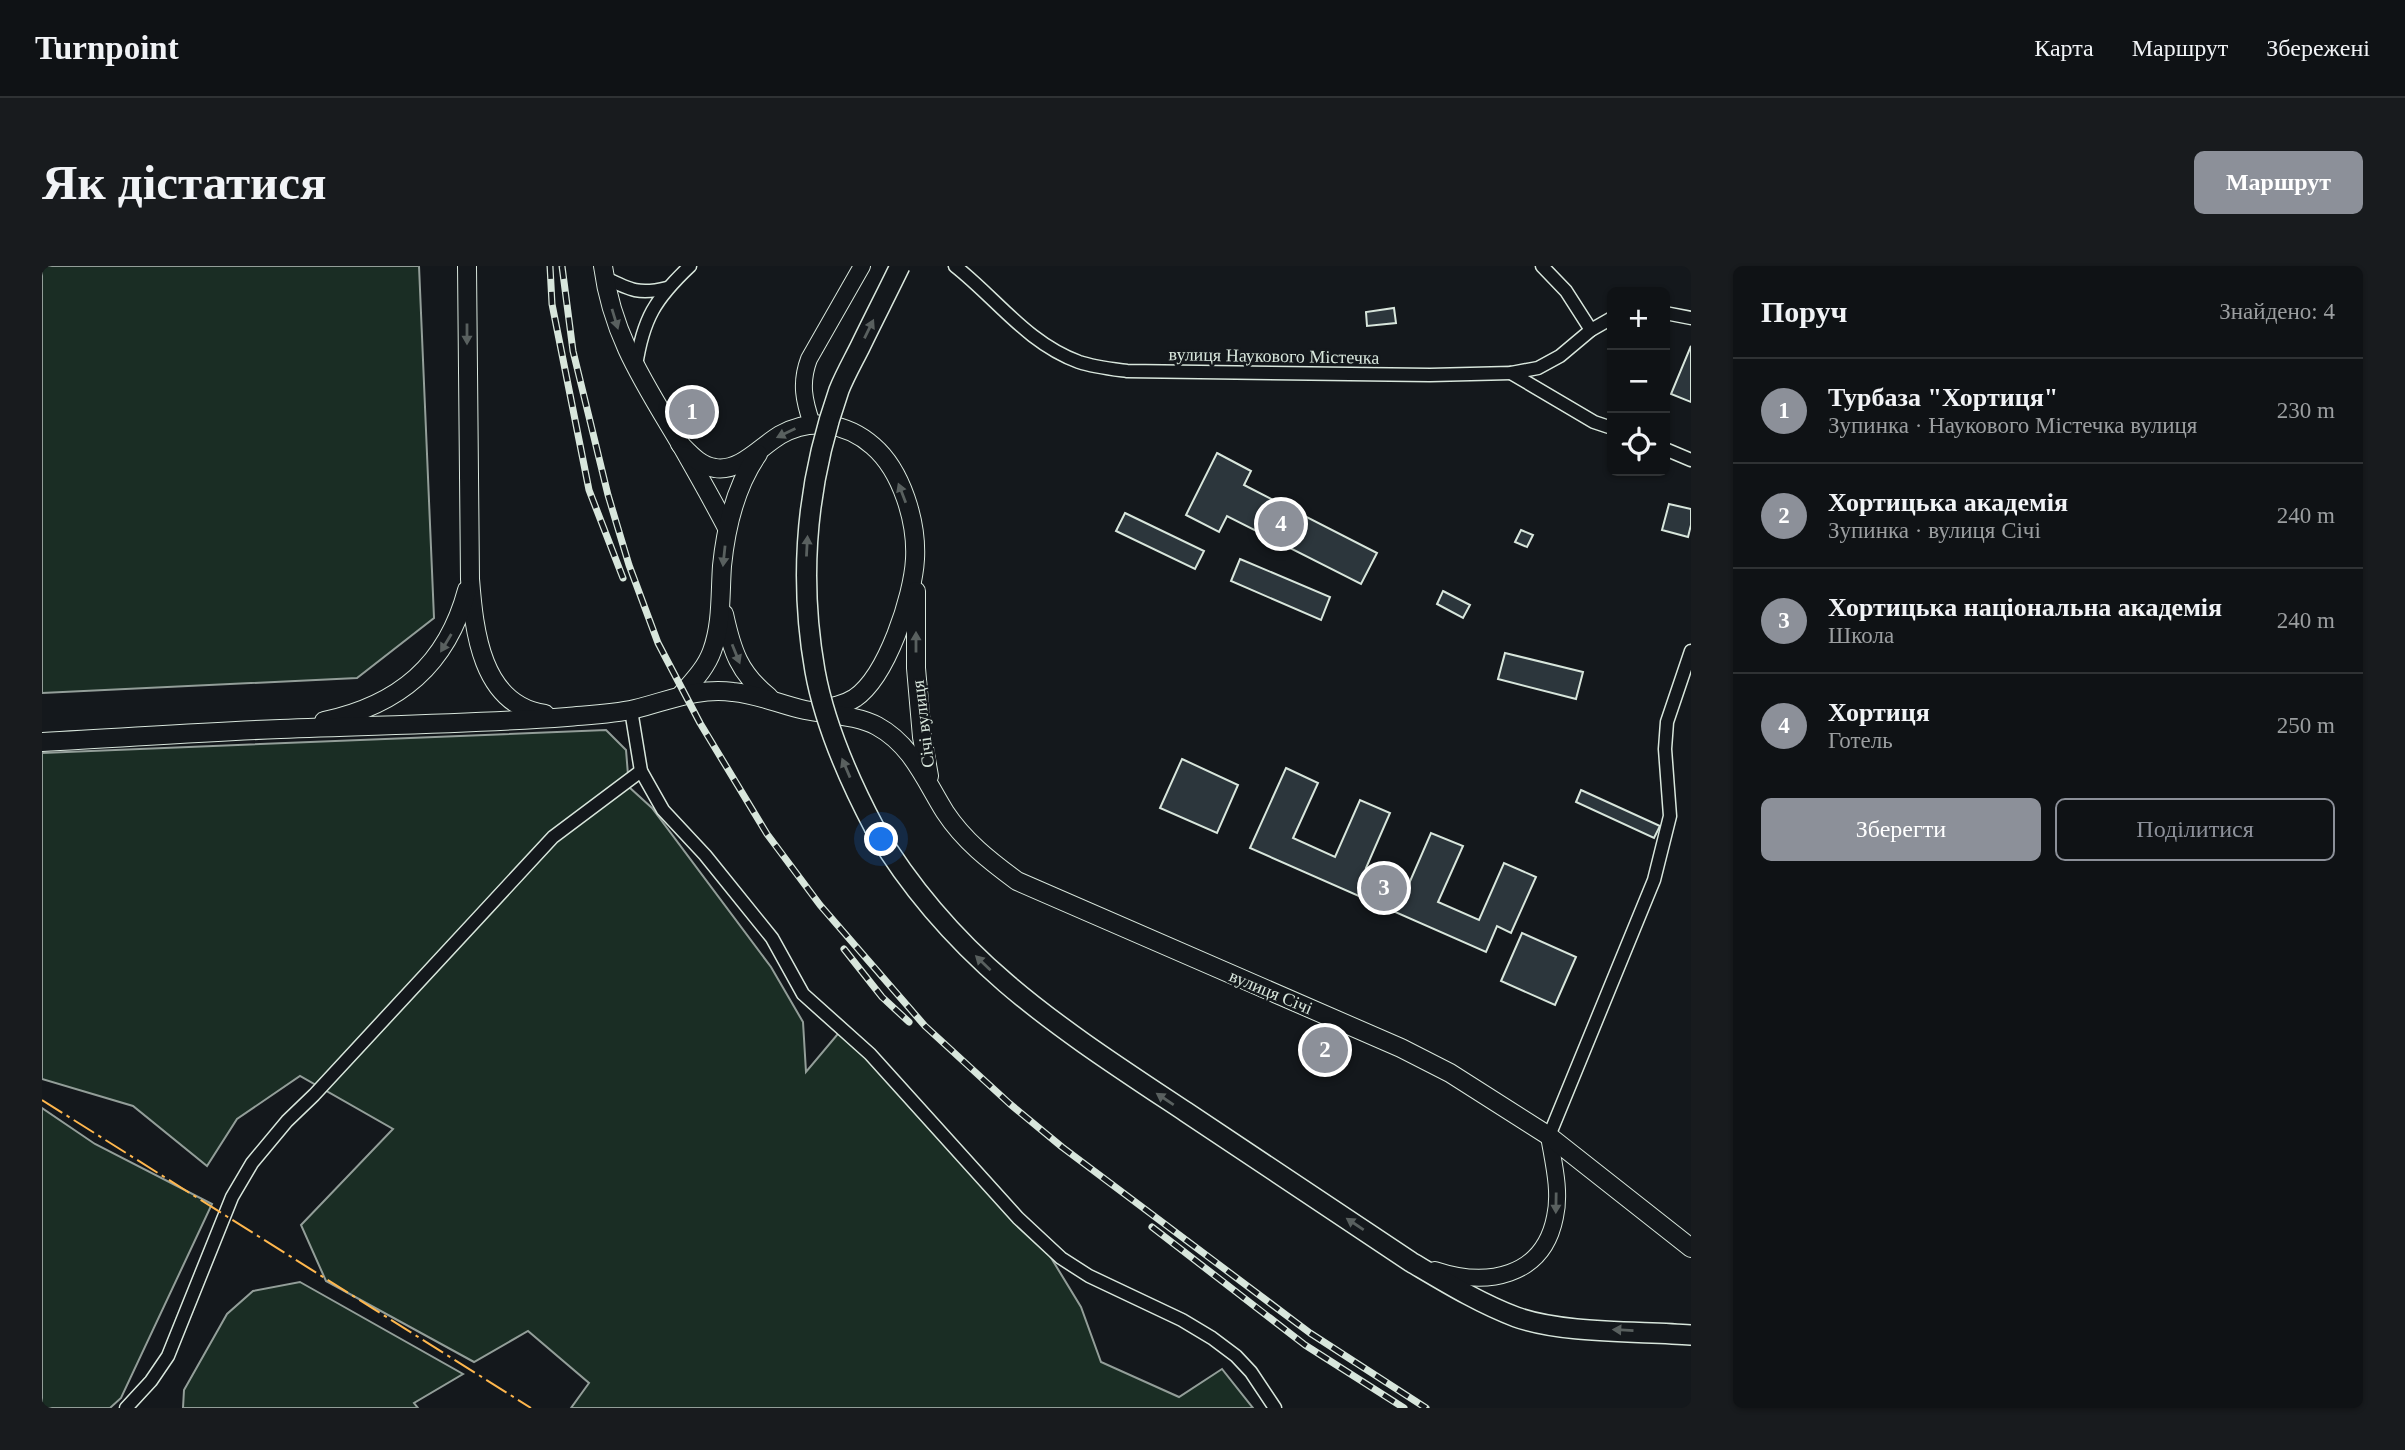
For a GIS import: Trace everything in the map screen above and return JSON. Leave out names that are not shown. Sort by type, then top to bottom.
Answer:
[{"type":"main road","points":[[467,266],[470,579],[473,622],[483,660],[506,695],[533,712],[566,717]]},
{"type":"main road","points":[[900,266],[841,387],[821,447],[810,500],[808,623],[815,674],[842,760],[875,829],[912,886],[950,932],[1004,984],[1070,1036],[1411,1262],[1467,1295],[1517,1317],[1564,1327],[1691,1335]]},
{"type":"main road","points":[[603,272],[616,324],[635,370],[727,528]]},
{"type":"main road","points":[[42,742],[566,717],[631,710],[681,695],[707,691],[733,691],[772,699],[809,711],[839,706],[855,698],[872,683],[889,654],[904,610],[915,559],[912,528],[903,492],[891,469],[875,447],[856,433],[839,426],[812,424],[781,434],[741,462],[727,468],[715,468],[697,460],[680,444]]},
{"type":"main road","points":[[681,695],[704,669],[712,651],[721,597],[727,528],[745,476],[763,448]]},
{"type":"main road","name":"Січі вулиця","points":[[915,559],[916,668],[922,737],[930,783]]},
{"type":"main road","points":[[282,729],[338,718],[377,703],[407,686],[433,662],[449,638],[462,608],[470,579]]},
{"type":"main road","points":[[721,597],[729,638],[739,664],[752,683],[772,699]]},
{"type":"main road","name":"Січі вулиця","points":[[809,711],[874,724],[891,734],[905,748],[930,783]]},
{"type":"main road","name":"вулиця Січі","points":[[930,783],[945,811],[964,836],[985,858],[1017,881],[1401,1048],[1450,1073],[1549,1136],[1691,1248]]},
{"type":"street","points":[[635,370],[640,338],[653,307],[667,288],[690,266]]},
{"type":"street","points":[[812,424],[805,405],[803,374],[862,266]]},
{"type":"street","name":"вулиця Наукового Містечка","points":[[955,266],[1026,332],[1051,350],[1082,363],[1127,371],[1430,375],[1511,373],[1538,368],[1560,356],[1591,330],[1607,321]]},
{"type":"street","points":[[1542,266],[1566,291],[1591,330]]},
{"type":"street","points":[[603,272],[633,291],[646,293],[667,288]]},
{"type":"street","points":[[1670,314],[1691,318]]},
{"type":"street","points":[[1511,373],[1594,422],[1607,426]]},
{"type":"street","points":[[1670,451],[1691,460]]},
{"type":"street","points":[[1411,1262],[1455,1277],[1481,1280],[1516,1272],[1545,1248],[1556,1216],[1556,1180],[1549,1136],[1654,880],[1671,816],[1665,749],[1667,722],[1691,651]]},
{"type":"street","points":[[631,710],[641,771],[663,810],[705,855],[772,938],[803,994],[870,1054],[1018,1218],[1062,1258],[1089,1276],[1182,1320],[1212,1338],[1236,1356],[1251,1372],[1275,1408]]},
{"type":"street","points":[[126,1408],[151,1381],[168,1356],[232,1197],[252,1163],[287,1121],[314,1096],[553,837],[641,771]]},
{"type":"green space","points":[[42,266],[419,266],[434,618],[357,678],[42,693]]},
{"type":"green space","points":[[606,730],[626,750],[629,787],[652,808],[771,967],[803,1022],[806,1072],[842,1029],[1039,1238],[1081,1307],[1101,1362],[1179,1397],[1222,1369],[1253,1408],[571,1408],[589,1383],[528,1331],[474,1362],[326,1281],[301,1225],[393,1129],[300,1076],[237,1119],[207,1166],[133,1106],[42,1079],[42,753]]},
{"type":"green space","points":[[42,1108],[95,1144],[212,1204],[121,1398],[110,1408],[42,1408]]},
{"type":"green space","points":[[300,1282],[463,1374],[414,1403],[418,1408],[183,1408],[184,1390],[227,1314],[253,1291]]},
{"type":"building","points":[[1394,308],[1396,323],[1367,326],[1366,312]]},
{"type":"building","points":[[1691,346],[1691,402],[1671,394]]},
{"type":"building","points":[[1217,453],[1251,471],[1244,485],[1377,553],[1361,584],[1227,516],[1219,532],[1186,515]]},
{"type":"building","points":[[1669,504],[1691,509],[1688,537],[1662,530]]},
{"type":"building","points":[[1125,513],[1204,551],[1195,569],[1116,531]]},
{"type":"building","points":[[1521,530],[1533,535],[1527,547],[1515,542]]},
{"type":"building","points":[[1240,559],[1330,597],[1321,620],[1231,581]]},
{"type":"building","points":[[1443,591],[1470,605],[1463,618],[1437,604]]},
{"type":"building","points":[[1505,653],[1583,672],[1576,699],[1498,679]]},
{"type":"building","points":[[1182,759],[1238,785],[1217,833],[1160,808]]},
{"type":"building","points":[[1286,768],[1318,783],[1293,838],[1335,857],[1360,800],[1390,813],[1366,868],[1408,886],[1431,833],[1463,846],[1438,902],[1479,920],[1504,863],[1536,877],[1511,933],[1497,926],[1486,952],[1250,848]]},
{"type":"building","points":[[1581,790],[1660,826],[1654,838],[1576,802]]},
{"type":"building","points":[[1522,933],[1576,957],[1555,1005],[1501,981]]},
{"type":"railway","points":[[550,266],[552,304],[589,490],[623,578]]},
{"type":"railway","points":[[562,266],[573,351],[608,495],[629,565],[658,643],[700,723],[767,834],[820,905],[925,1026],[1010,1104],[1062,1147],[1310,1333],[1426,1408]]},
{"type":"railway","points":[[844,949],[882,997],[909,1022]]},
{"type":"railway","points":[[1152,1227],[1305,1345],[1404,1408]]},
{"type":"power","points":[[42,1100],[531,1408]]},
{"type":"place","name":"Турбаза \"Хортиця\"","points":[[692,412]]},
{"type":"place","name":"Хортиця","points":[[1281,524]]},
{"type":"place","name":"Хортицька національна академія","points":[[1384,888]]},
{"type":"place","name":"Хортицька академія","points":[[1325,1050]]}]
